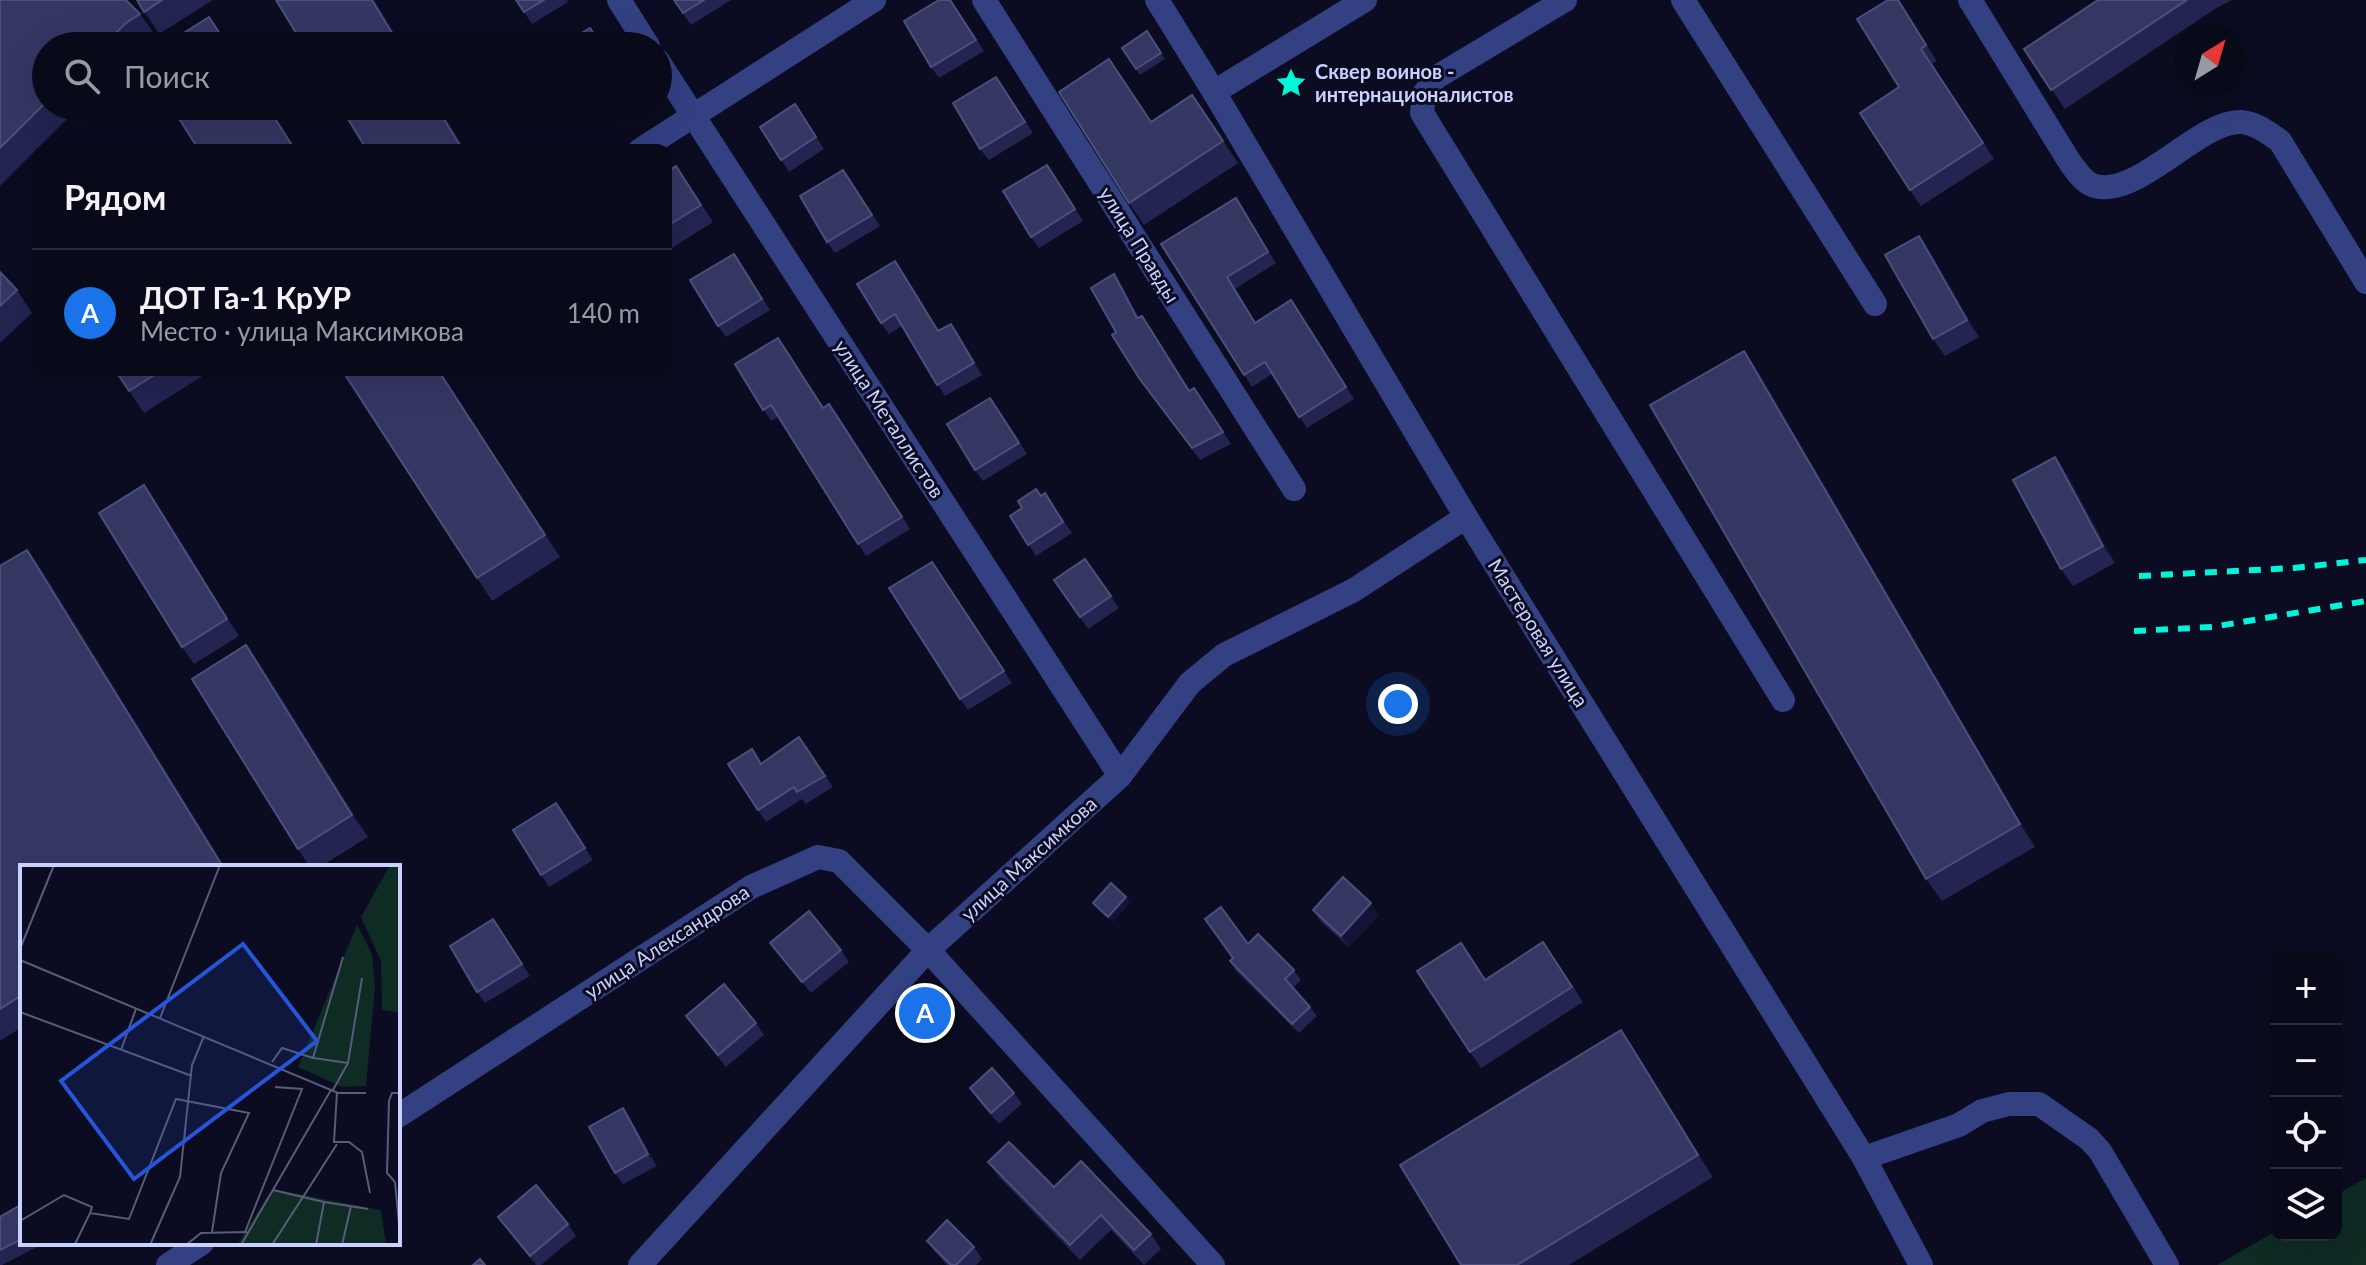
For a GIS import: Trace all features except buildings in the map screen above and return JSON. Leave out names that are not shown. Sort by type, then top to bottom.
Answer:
[{"type":"street","points":[[619,0],[639,32]]},
{"type":"street","points":[[649,144],[874,0]]},
{"type":"street","name":"улица Правды","points":[[984,0],[1294,489]]},
{"type":"street","name":"Мастеровая улица","points":[[1157,0],[1466,517],[1864,1158],[1921,1265]]},
{"type":"street","points":[[1214,92],[1365,0]]},
{"type":"street","points":[[1565,0],[1435,78],[1424,94],[1422,113],[1783,700]]},
{"type":"street","points":[[1683,0],[1875,304]]},
{"type":"street","points":[[1970,0],[2069,161],[2087,184],[2103,189],[2128,182],[2220,127],[2240,122],[2258,127],[2280,141],[2366,282]]},
{"type":"street","name":"улица Металлистов","points":[[672,83],[1120,776]]},
{"type":"street","name":"улица Максимкова","points":[[640,1265],[928,950],[1120,776],[1190,683],[1224,655],[1354,590],[1466,517]]},
{"type":"street","name":"улица Александрова","points":[[400,1115],[751,887],[818,857],[839,861],[928,950],[1213,1265]]},
{"type":"street","points":[[1864,1158],[1959,1125],[1982,1111],[2009,1104],[2039,1104],[2089,1139],[2100,1151],[2167,1265]]},
{"type":"street","points":[[168,1265],[199,1245]]},
{"type":"green space","points":[[2366,1178],[2366,1265],[2217,1265],[2270,1234],[2270,1241],[2342,1241],[2342,1192]]},
{"type":"railway","points":[[2139,576],[2294,568],[2366,560]]},
{"type":"railway","points":[[2134,631],[2212,627],[2366,601]]},
{"type":"place","name":"Сквер воинов - интернационалистов","points":[[1291,83]]},
{"type":"place","name":"ДОТ Га-1 КрУР","points":[[925,1013]]}]
